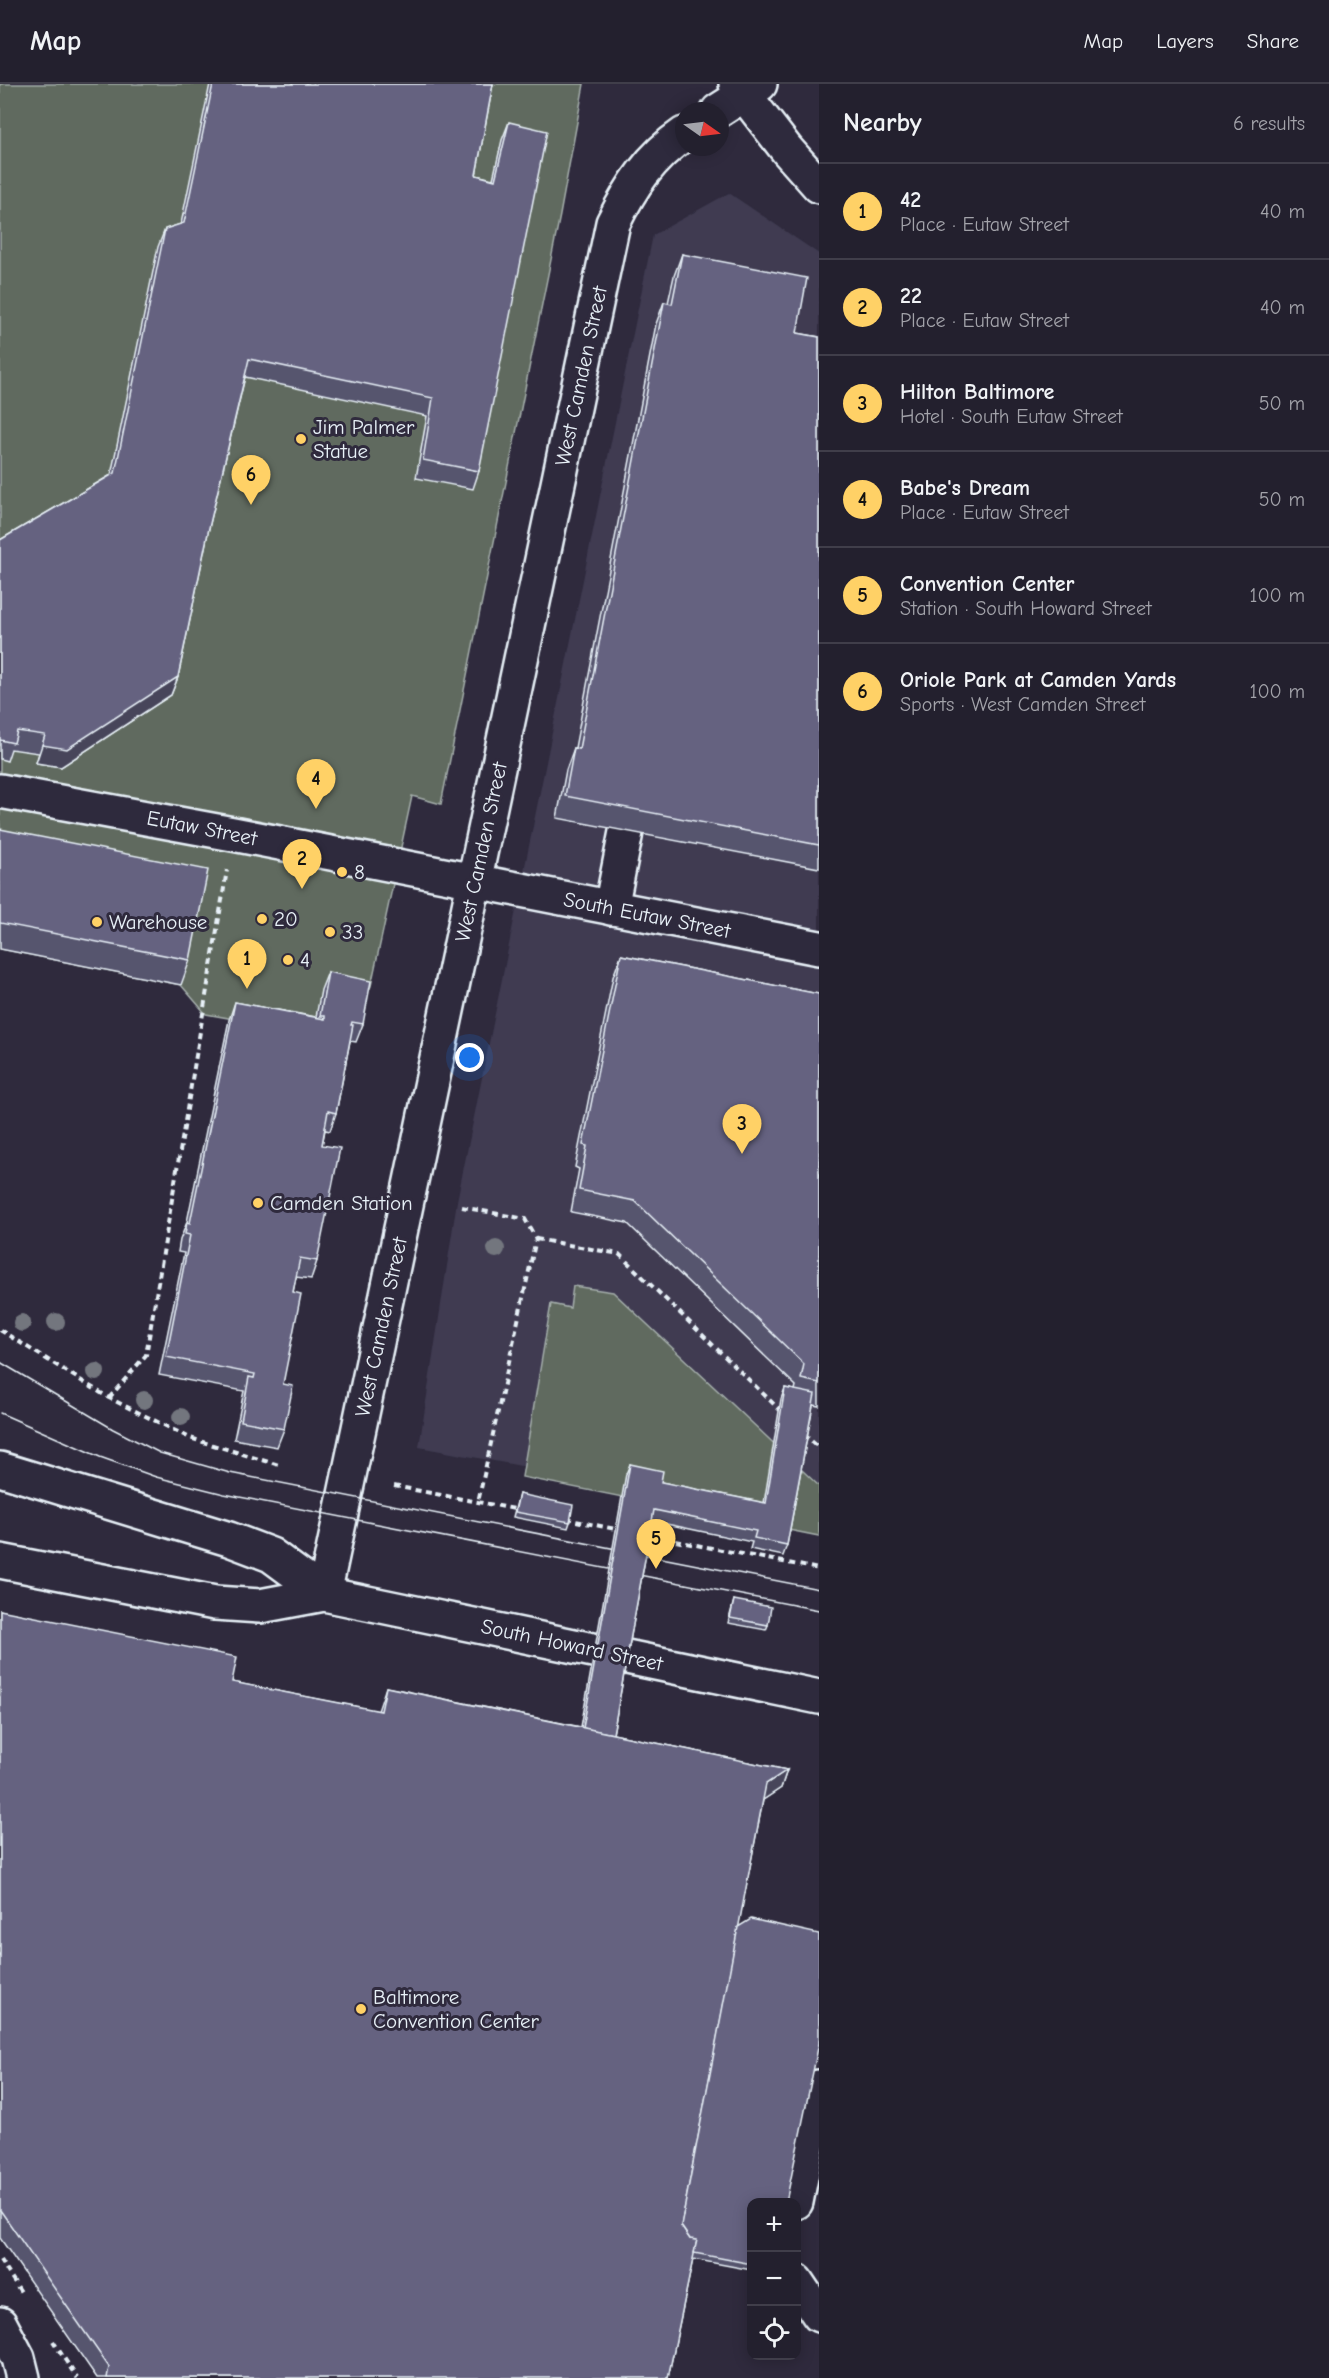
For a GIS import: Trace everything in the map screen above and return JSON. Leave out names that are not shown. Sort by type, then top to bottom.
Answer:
[{"type":"street","points":[[739,93],[819,186]]},
{"type":"street","name":"West Camden Street","points":[[324,1594],[613,223],[629,191],[646,168],[666,146],[675,140]]},
{"type":"street","name":"Eutaw Street","points":[[0,791],[475,882]]},
{"type":"street","points":[[611,908],[627,832]]},
{"type":"street","name":"South Eutaw Street","points":[[475,882],[819,948]]},
{"type":"street","name":"South Howard Street","points":[[0,1469],[229,1539],[261,1551],[271,1555],[324,1594]]},
{"type":"street","name":"South Howard Street","points":[[0,1561],[215,1603],[260,1606],[324,1594],[819,1697]]},
{"type":"street","points":[[797,2198],[819,2087]]},
{"type":"street","points":[[801,2288],[819,2315]]},
{"type":"street","points":[[0,2324],[18,2358],[23,2378]]},
{"type":"path","points":[[109,1398],[146,1355],[233,834]]},
{"type":"path","points":[[462,1207],[525,1219],[536,1239],[478,1502]]},
{"type":"path","points":[[536,1239],[619,1254],[786,1415]]},
{"type":"path","points":[[0,1330],[109,1398],[190,1438],[282,1466]]},
{"type":"path","points":[[802,1432],[819,1448]]},
{"type":"path","points":[[394,1486],[525,1511]]},
{"type":"path","points":[[560,1518],[631,1532]]},
{"type":"path","points":[[642,1534],[819,1569]]},
{"type":"shaded area","points":[[729,193],[819,254],[819,1521],[419,1447],[457,1201],[653,235]]},
{"type":"green space","points":[[0,84],[584,84],[560,215],[441,804],[412,796],[371,986],[364,999],[313,1033],[206,1014],[181,985],[0,949]]},
{"type":"green space","points":[[573,1286],[613,1292],[819,1486],[819,1536],[522,1477],[551,1304],[570,1308]]},
{"type":"building","points":[[213,84],[493,84],[476,175],[495,180],[509,122],[547,131],[479,471],[423,460],[433,398],[249,359],[209,528],[178,677],[67,749],[42,745],[45,735],[17,731],[14,743],[0,740],[0,540],[115,473],[165,229],[184,223]]},
{"type":"building","points":[[682,254],[807,278],[797,333],[819,337],[819,845],[565,796],[574,748],[579,749],[664,302],[672,304]]},
{"type":"building","name":"Warehouse","points":[[0,829],[208,870],[190,960],[0,923]]},
{"type":"building","points":[[621,955],[819,994],[819,1383],[801,1379],[804,1364],[635,1201],[579,1190],[587,1146],[583,1145]]},
{"type":"building","name":"Camden Station","points":[[328,972],[371,981],[363,1024],[352,1022],[351,1025],[353,1025],[336,1113],[328,1111],[322,1145],[340,1148],[317,1261],[300,1258],[293,1292],[301,1294],[283,1384],[293,1386],[284,1429],[241,1421],[249,1377],[254,1378],[255,1374],[166,1357],[190,1235],[185,1234],[187,1222],[190,1223],[235,1002],[325,1019],[325,1016],[320,1016]]},
{"type":"building","points":[[785,1388],[815,1394],[787,1545],[754,1538],[756,1531],[654,1510],[613,1734],[583,1728],[630,1464],[663,1471],[661,1482],[766,1503]]},
{"type":"building","points":[[519,1494],[573,1505],[570,1522],[515,1512]]},
{"type":"building","points":[[734,1600],[771,1607],[768,1625],[730,1618]]},
{"type":"building","name":"Baltimore Convention Center","points":[[0,1610],[237,1657],[232,1682],[381,1711],[386,1687],[787,1770],[766,1784],[681,2226],[690,2239],[697,2240],[668,2378],[107,2378],[109,2367],[0,2210]]},
{"type":"building","points":[[751,1919],[819,1934],[819,2043],[787,2198],[747,2198],[747,2263],[694,2253],[697,2240],[690,2239],[681,2226],[738,1927]]},
{"type":"tram line","points":[[0,1362],[113,1429],[160,1453],[230,1473],[819,1589]]},
{"type":"tram line","points":[[0,1413],[100,1457],[156,1477],[224,1494],[819,1610]]},
{"type":"place","name":"Jim Palmer Statue","points":[[301,439]]},
{"type":"place","name":"Oriole Park at Camden Yards","points":[[251,505]]},
{"type":"place","name":"Babe's Dream","points":[[316,809]]},
{"type":"place","name":"8","points":[[342,872]]},
{"type":"place","name":"22","points":[[302,889]]},
{"type":"place","name":"20","points":[[262,919]]},
{"type":"place","name":"Warehouse","points":[[97,922]]},
{"type":"place","name":"33","points":[[330,932]]},
{"type":"place","name":"4","points":[[288,960]]},
{"type":"place","name":"42","points":[[247,989]]},
{"type":"place","name":"Hilton Baltimore","points":[[742,1154]]},
{"type":"place","name":"Camden Station","points":[[258,1203]]},
{"type":"place","name":"Convention Center","points":[[656,1569]]},
{"type":"place","name":"Baltimore Convention Center","points":[[361,2009]]}]
